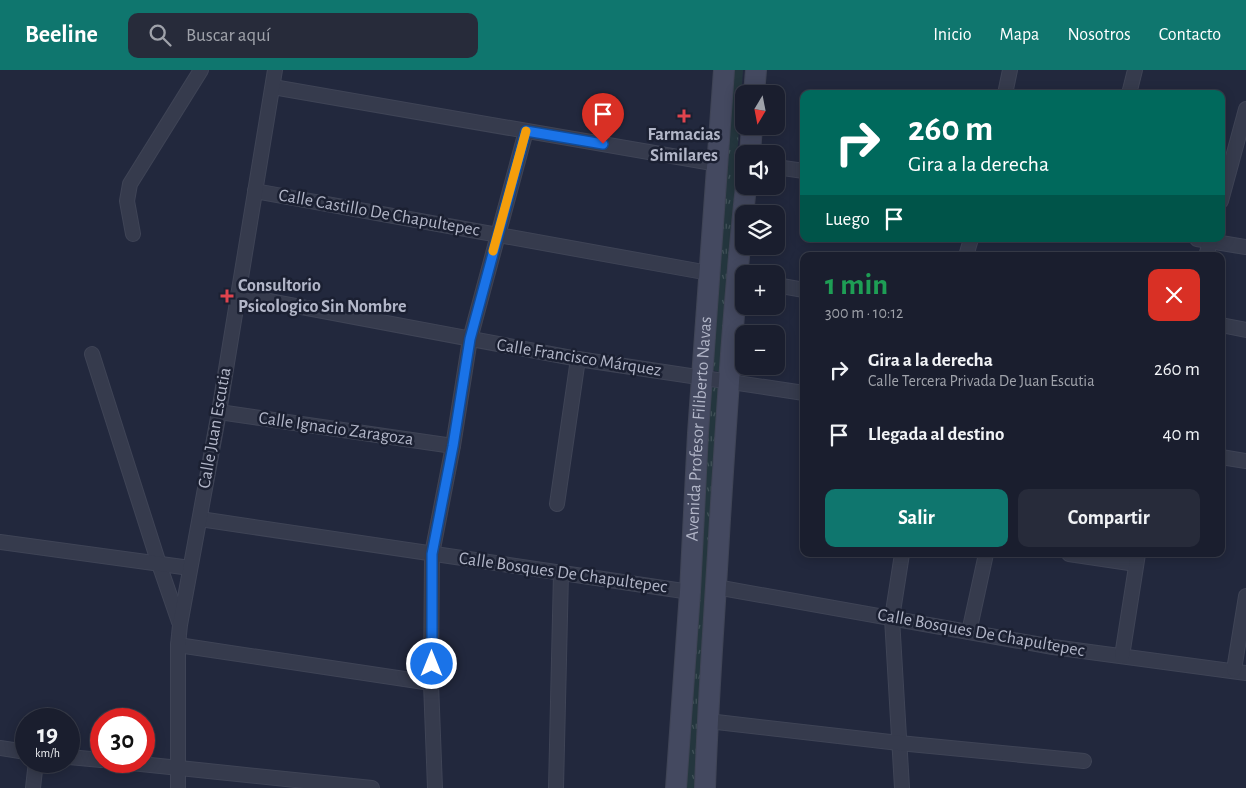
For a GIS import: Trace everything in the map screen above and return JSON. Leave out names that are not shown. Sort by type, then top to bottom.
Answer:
[{"type":"main road","name":"Avenida Profesor Filiberto Navas","points":[[676,788],[690,592],[698,433],[724,70]]},
{"type":"main road","points":[[755,85],[756,70]]},
{"type":"main road","name":"Avenida Profesor Filiberto Navas","points":[[741,265],[745,195]]},
{"type":"main road","name":"Avenida Profesor Filiberto Navas","points":[[705,788],[729,382],[736,315]]},
{"type":"street","points":[[133,234],[127,201],[130,184],[201,70]]},
{"type":"street","name":"Calle Juan Escutia","points":[[178,788],[178,646],[180,625],[200,518],[275,70]]},
{"type":"street","points":[[1006,90],[1010,70]]},
{"type":"street","points":[[1130,90],[1135,70]]},
{"type":"street","points":[[273,87],[718,164]]},
{"type":"street","points":[[1225,188],[1244,126],[1246,109]]},
{"type":"street","points":[[435,788],[431,683],[432,554],[453,446],[470,339],[526,131]]},
{"type":"street","points":[[785,168],[800,170]]},
{"type":"street","name":"Calle Castillo De Chapultepec","points":[[255,191],[709,273]]},
{"type":"street","points":[[1217,242],[1246,247]]},
{"type":"street","points":[[785,287],[800,289]]},
{"type":"street","name":"Calle Francisco Márquez","points":[[237,295],[578,359],[800,392]]},
{"type":"street","points":[[1225,327],[1246,330]]},
{"type":"street","points":[[92,354],[180,625]]},
{"type":"street","points":[[557,504],[578,359]]},
{"type":"street","name":"Calle Ignacio Zaragoza","points":[[218,412],[453,446]]},
{"type":"street","points":[[1225,458],[1246,461]]},
{"type":"street","name":"Calle Bosques De Chapultepec","points":[[200,518],[690,592]]},
{"type":"street","points":[[0,542],[190,568]]},
{"type":"street","points":[[902,557],[892,618],[902,788]]},
{"type":"street","points":[[968,632],[985,557]]},
{"type":"street","points":[[1110,557],[1137,559],[1122,656]]},
{"type":"street","points":[[556,788],[561,573]]},
{"type":"street","name":"Calle Bosques De Chapultepec","points":[[716,587],[1053,647],[1240,672]]},
{"type":"street","points":[[1240,672],[1246,596]]},
{"type":"street","points":[[178,646],[431,683]]},
{"type":"street","points":[[708,721],[899,743],[1084,761]]},
{"type":"street","points":[[0,748],[15,750]]},
{"type":"street","points":[[155,766],[372,788]]},
{"type":"street","points":[[32,788],[34,773]]},
{"type":"green space","points":[[730,70],[743,70],[742,85],[735,85],[735,135],[739,135],[738,145],[735,145],[735,187],[723,363],[722,370],[719,372],[709,369]]},
{"type":"green space","points":[[711,386],[719,386],[695,788],[682,788]]},
{"type":"slow traffic","points":[[493,251],[526,131]]},
{"type":"place","name":"Farmacias Similares","points":[[684,116]]},
{"type":"place","name":"Consultorio Psicologico Sin Nombre","points":[[227,296]]},
{"type":"route","points":[[432,664],[432,554],[453,446],[470,339],[526,131],[603,144]]}]
